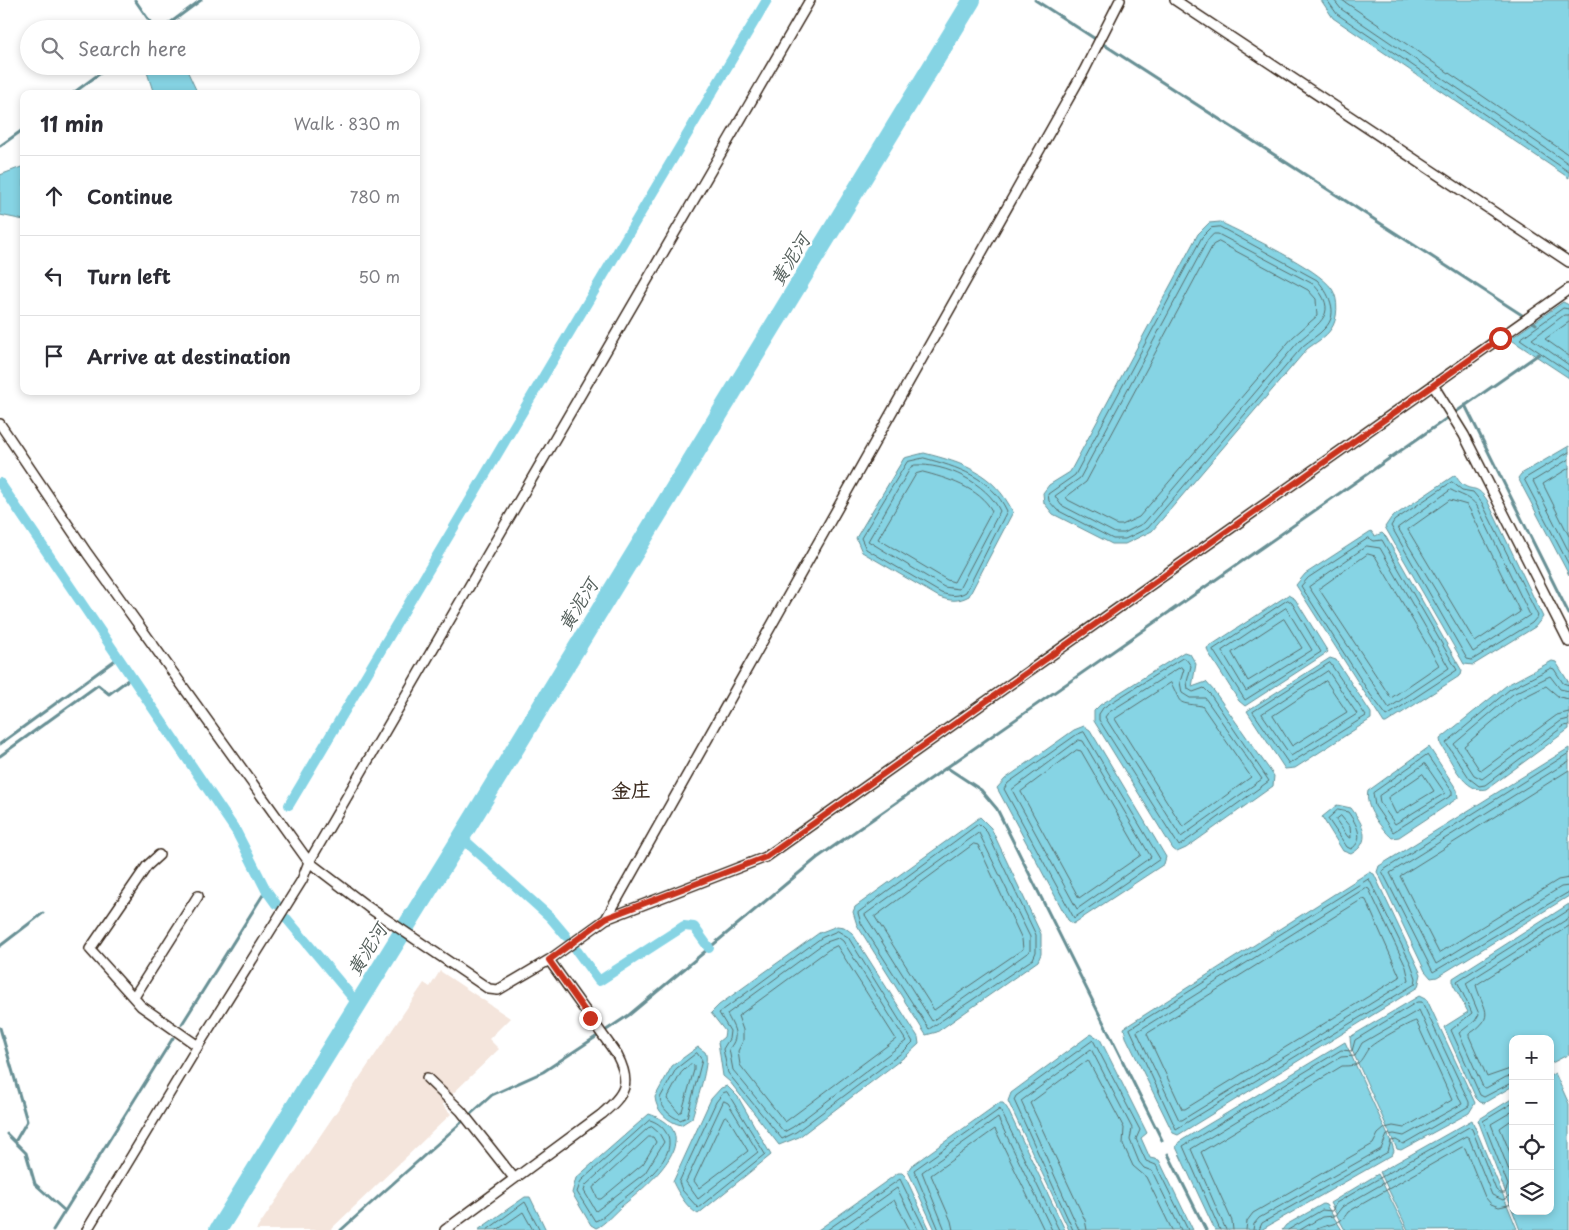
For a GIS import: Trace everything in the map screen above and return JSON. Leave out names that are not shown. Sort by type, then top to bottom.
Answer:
[{"type":"street","points":[[87,1230],[198,1046],[302,880],[309,862],[810,0]]},
{"type":"street","points":[[1175,0],[1569,262]]},
{"type":"street","points":[[606,918],[1084,71],[1120,1]]},
{"type":"street","points":[[0,424],[87,553],[309,862],[368,907],[459,969],[489,989],[498,990],[549,960],[606,918],[766,857],[1569,289]]},
{"type":"street","points":[[1433,386],[1451,415],[1569,642]]},
{"type":"street","points":[[158,855],[147,866],[90,949],[141,1006],[198,1046]]},
{"type":"street","points":[[134,997],[198,896]]},
{"type":"street","points":[[445,1230],[602,1114],[620,1099],[626,1084],[625,1069],[617,1054],[549,960]]},
{"type":"street","points":[[427,1078],[461,1111],[514,1178]]},
{"type":"shaded area","points":[[440,971],[510,1018],[489,1039],[499,1049],[442,1104],[451,1114],[330,1230],[256,1230],[424,983],[430,987]]},
{"type":"water","points":[[1321,0],[1569,0],[1569,178],[1333,18]]},
{"type":"water","points":[[148,75],[189,75],[196,90],[153,90]]},
{"type":"water","points":[[20,168],[20,219],[0,215],[0,175]]},
{"type":"water","points":[[1220,222],[1297,262],[1324,281],[1332,289],[1336,298],[1335,320],[1329,332],[1307,349],[1152,531],[1125,544],[1112,544],[1053,514],[1044,503],[1043,493],[1049,485],[1070,472],[1198,234],[1209,223]]},
{"type":"water","points":[[1563,302],[1569,305],[1569,378],[1510,339]]},
{"type":"water","points":[[1569,446],[1569,575],[1518,478],[1521,474]]},
{"type":"water","points":[[924,453],[952,461],[987,479],[997,488],[1013,512],[969,596],[958,600],[939,597],[862,552],[856,538],[904,458]]},
{"type":"water","points":[[1455,475],[1463,485],[1477,490],[1487,500],[1543,617],[1535,627],[1473,665],[1464,664],[1385,527],[1391,518]]},
{"type":"water","points":[[1371,531],[1375,536],[1382,533],[1386,537],[1462,671],[1461,675],[1386,723],[1384,723],[1296,585],[1305,574]]},
{"type":"water","points":[[1288,595],[1295,599],[1328,652],[1245,706],[1239,701],[1207,648]]},
{"type":"water","points":[[1184,652],[1190,654],[1196,664],[1192,687],[1206,682],[1274,776],[1273,786],[1186,848],[1177,852],[1173,849],[1094,721],[1094,711],[1100,705]]},
{"type":"water","points":[[1330,658],[1336,660],[1371,713],[1371,719],[1295,768],[1285,769],[1247,711]]},
{"type":"water","points":[[1552,661],[1556,662],[1569,683],[1569,729],[1487,789],[1479,789],[1472,786],[1465,781],[1454,767],[1441,745],[1440,739],[1507,685]]},
{"type":"water","points":[[1084,726],[1090,730],[1166,857],[1164,864],[1073,924],[1068,920],[997,788],[1005,779],[1074,730]]},
{"type":"water","points":[[1429,747],[1457,790],[1458,798],[1399,837],[1392,838],[1383,829],[1371,810],[1367,797],[1368,791]]},
{"type":"water","points":[[1569,748],[1569,896],[1437,977],[1431,978],[1425,971],[1377,872],[1379,866]]},
{"type":"water","points":[[1337,805],[1351,808],[1364,832],[1362,844],[1351,854],[1343,851],[1322,817]]},
{"type":"water","points":[[980,817],[991,828],[1041,934],[1041,954],[1038,961],[937,1032],[926,1035],[857,925],[853,912],[855,907]]},
{"type":"water","points":[[1369,872],[1374,874],[1421,974],[1418,987],[1178,1135],[1173,1133],[1126,1037],[1124,1028]]},
{"type":"water","points":[[1569,904],[1569,1054],[1554,1062],[1554,1035],[1509,1035],[1509,1088],[1484,1103],[1480,1102],[1476,1098],[1444,1027],[1468,1012],[1453,984],[1453,978]]},
{"type":"water","points":[[837,926],[844,927],[852,933],[918,1037],[919,1044],[799,1137],[779,1145],[730,1082],[723,1076],[718,1042],[724,1037],[725,1031],[711,1013],[719,1005],[819,933]]},
{"type":"water","points":[[1419,996],[1427,1000],[1475,1103],[1469,1113],[1401,1150],[1397,1149],[1351,1048],[1350,1037]]},
{"type":"water","points":[[1091,1034],[1100,1039],[1147,1133],[1141,1138],[1150,1158],[1159,1160],[1193,1230],[1069,1230],[1008,1101],[1011,1093]]},
{"type":"water","points":[[1345,1042],[1392,1144],[1394,1151],[1392,1155],[1261,1230],[1215,1230],[1176,1147],[1179,1142]]},
{"type":"water","points":[[698,1047],[705,1052],[706,1064],[704,1074],[692,1118],[681,1125],[672,1121],[660,1111],[655,1097],[672,1066]]},
{"type":"water","points":[[1554,1074],[1569,1104],[1569,1230],[1525,1230],[1523,1228],[1520,1230],[1514,1215],[1554,1215]]},
{"type":"water","points":[[727,1086],[738,1097],[771,1155],[698,1214],[687,1204],[673,1182],[711,1099],[721,1088]]},
{"type":"water","points":[[1509,1101],[1509,1201],[1478,1120]]},
{"type":"water","points":[[999,1103],[1003,1103],[1007,1108],[1065,1230],[935,1230],[908,1171],[911,1166]]},
{"type":"water","points":[[649,1114],[667,1123],[674,1134],[674,1147],[668,1160],[645,1186],[596,1228],[591,1225],[572,1193],[576,1178]]},
{"type":"water","points":[[1472,1120],[1509,1210],[1509,1215],[1511,1215],[1517,1229],[1408,1230],[1380,1172]]},
{"type":"water","points":[[898,1173],[902,1173],[905,1176],[930,1230],[818,1230]]},
{"type":"water","points":[[1378,1174],[1406,1230],[1345,1230],[1330,1203]]},
{"type":"water","points":[[525,1197],[530,1197],[546,1230],[478,1230]]},
{"type":"water","points":[[1323,1204],[1326,1205],[1342,1230],[1282,1230],[1286,1225]]},
{"type":"waterway","points":[[135,0],[149,20]]},
{"type":"waterway","points":[[174,20],[201,0]]},
{"type":"waterway","points":[[289,805],[767,0]]},
{"type":"waterway","name":"黄泥河","points":[[218,1230],[454,849],[972,0]]},
{"type":"waterway","points":[[1035,0],[1536,324]]},
{"type":"waterway","points":[[77,90],[98,75]]},
{"type":"waterway","points":[[0,146],[20,132]]},
{"type":"waterway","points":[[341,1230],[492,1095],[543,1072],[629,1015],[817,858],[1539,354]]},
{"type":"waterway","points":[[1465,405],[1569,614]]},
{"type":"waterway","points":[[0,483],[236,831],[266,890],[276,904]]},
{"type":"waterway","points":[[0,744],[118,658]]},
{"type":"waterway","points":[[0,756],[98,685],[109,694],[132,677]]},
{"type":"waterway","points":[[946,767],[981,790],[997,809],[1162,1140]]},
{"type":"waterway","points":[[461,837],[550,917],[566,936]]},
{"type":"waterway","points":[[182,1024],[266,890]]},
{"type":"waterway","points":[[0,946],[43,913]]},
{"type":"waterway","points":[[287,919],[358,1004]]},
{"type":"waterway","points":[[577,951],[599,981],[684,926],[694,927],[709,948]]},
{"type":"waterway","points":[[0,1028],[27,1121],[16,1140]]},
{"type":"waterway","points":[[53,1230],[173,1038]]},
{"type":"waterway","points":[[7,1134],[26,1153],[35,1184],[65,1211]]},
{"type":"waterway","points":[[1168,1154],[1206,1230]]},
{"type":"district","name":"金庄","points":[[631,789]]},
{"type":"route","points":[[590,1018],[549,960],[606,918],[766,857],[1500,338]]}]
